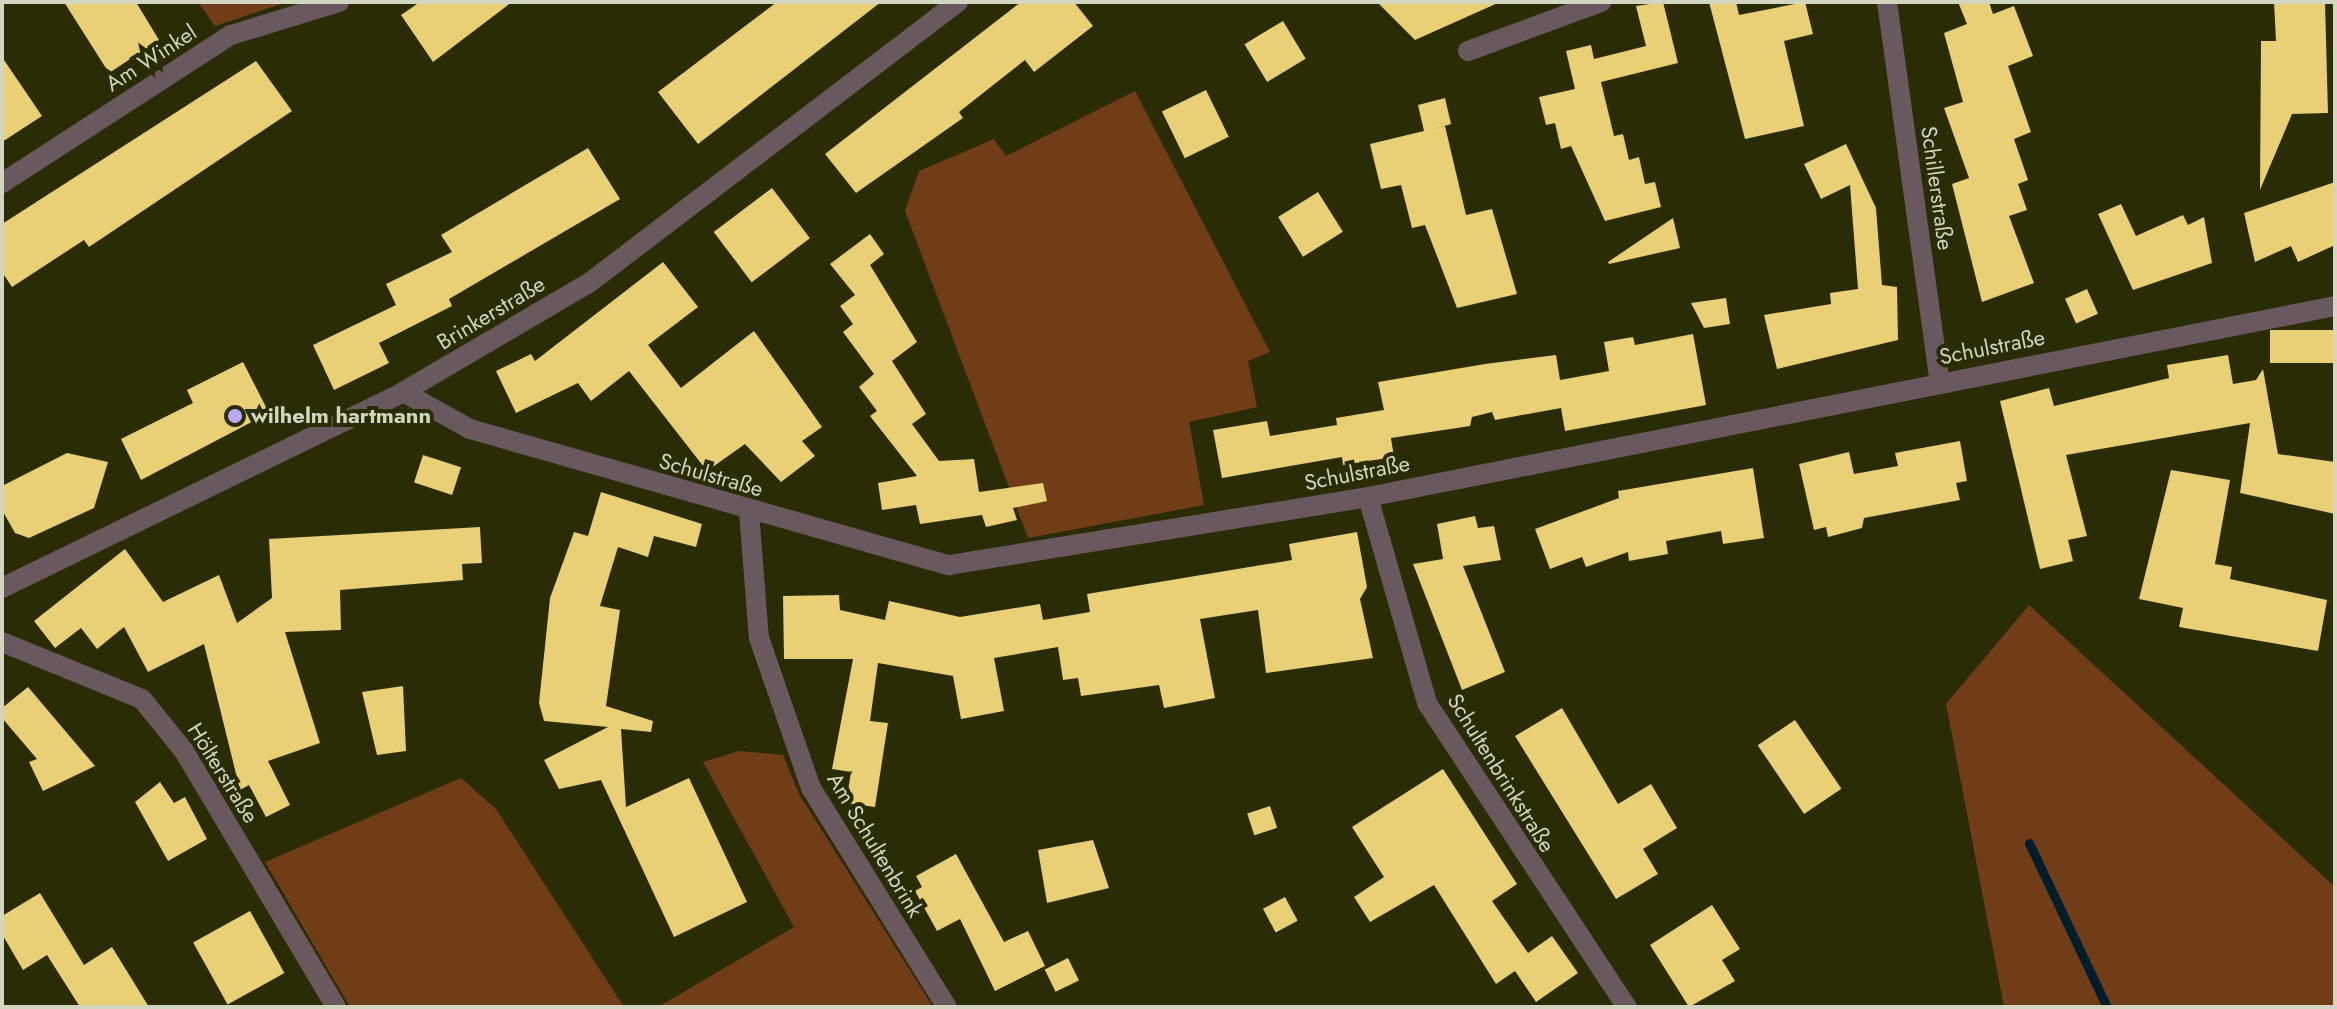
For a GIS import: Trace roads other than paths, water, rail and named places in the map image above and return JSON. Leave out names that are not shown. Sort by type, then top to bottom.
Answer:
[{"type":"street","name":"Am Winkel","points":[[2,183],[231,35],[339,2]]},
{"type":"street","points":[[1468,51],[1601,2]]},
{"type":"street","name":"Schillerstraße","points":[[1887,2],[1940,382]]},
{"type":"street","name":"Brinkerstraße","points":[[2,588],[403,392],[589,283],[954,3]]},
{"type":"street","name":"Schulstraße","points":[[403,392],[470,429],[749,512],[949,565],[1368,497],[2335,306]]},
{"type":"street","name":"Schultenbrinkstraße","points":[[1368,497],[1427,703],[1627,1007]]},
{"type":"street","name":"Am Schultenbrink","points":[[749,512],[759,638],[805,775],[947,1007]]},
{"type":"street","name":"Hölterstraße","points":[[2,642],[142,699],[184,751],[336,1007]]},
{"type":"waterway","points":[[2029,843],[2107,1007]]},
{"type":"place","name":"wilhelm hartmann","points":[[235,416]]}]
